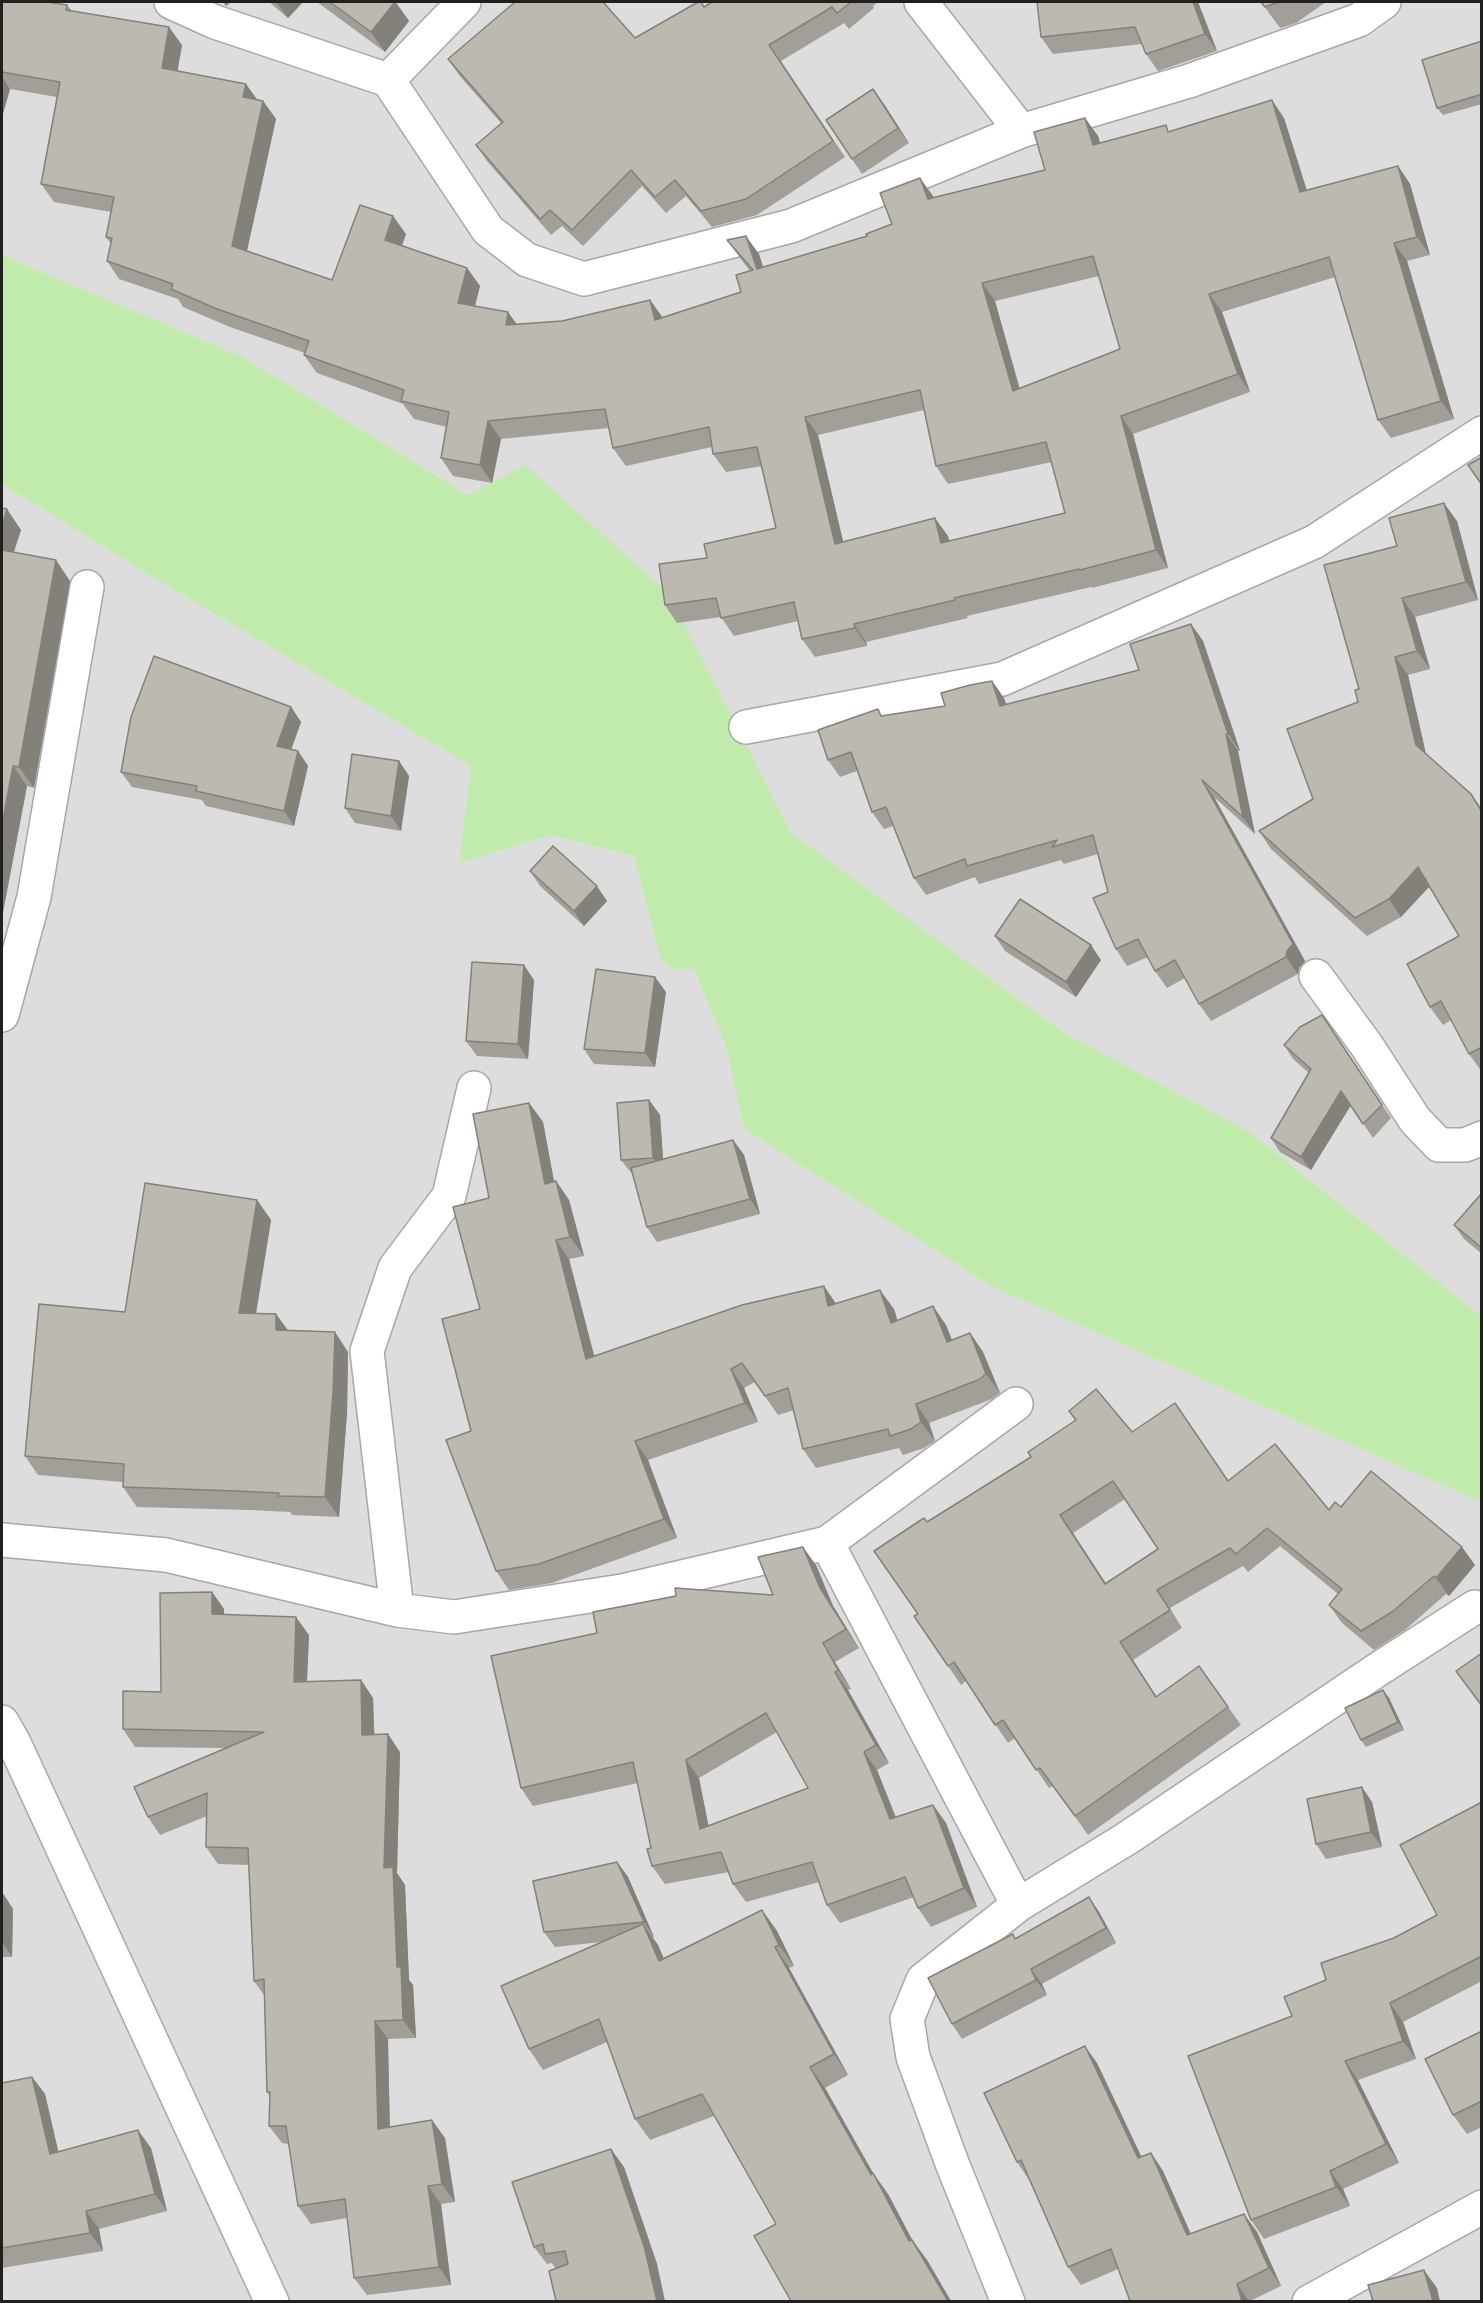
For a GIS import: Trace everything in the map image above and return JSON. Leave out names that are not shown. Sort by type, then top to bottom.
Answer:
[{"type":"street","points":[[171,2],[215,22],[388,80],[488,230],[527,260],[584,279],[791,226],[1021,131],[1221,70],[1359,20],[1384,2]]},
{"type":"street","points":[[388,80],[464,2]]},
{"type":"street","points":[[921,2],[1021,131]]},
{"type":"street","points":[[746,727],[1002,679],[1314,542],[1482,433]]},
{"type":"street","points":[[2,1015],[34,897],[87,587]]},
{"type":"street","points":[[1316,976],[1367,1046],[1415,1120],[1439,1145],[1465,1145],[1482,1138]]},
{"type":"street","points":[[397,1610],[367,1351],[395,1268],[450,1196],[474,1088]]},
{"type":"street","points":[[2,1540],[166,1555],[397,1610],[454,1617],[622,1592],[828,1543],[1016,1404]]},
{"type":"street","points":[[828,1543],[1018,1905]]},
{"type":"street","points":[[1008,2301],[952,2163],[913,2057],[908,2019],[923,1980],[1018,1905],[1126,1839],[1475,1607]]},
{"type":"street","points":[[2,1722],[272,2301]]},
{"type":"street","points":[[1309,2301],[1482,2207]]},
{"type":"shaded area","points":[[2,2],[1481,2],[1481,1316],[1248,1131],[1063,1032],[790,833],[668,593],[468,495],[241,356],[2,255]]},
{"type":"shaded area","points":[[2,484],[156,579],[471,766],[459,863],[551,835],[635,856],[661,959],[673,969],[694,969],[726,1047],[744,1129],[993,1287],[1481,1502],[1481,2301],[2,2301]]},
{"type":"green space","points":[[2,255],[241,356],[468,495],[525,465],[668,593],[791,833],[1063,1032],[1248,1131],[1481,1316],[1481,1502],[993,1287],[744,1129],[726,1047],[694,969],[673,969],[661,960],[634,856],[551,835],[459,863],[471,766],[156,579],[2,484]]},
{"type":"building","points":[[2,2],[48,2],[67,5],[66,10],[169,27],[162,68],[246,84],[243,97],[263,101],[232,246],[332,280],[360,205],[393,216],[385,240],[467,268],[458,303],[508,312],[506,325],[562,321],[650,300],[655,320],[741,292],[736,275],[753,270],[727,240],[746,236],[757,269],[867,236],[866,234],[892,224],[880,193],[920,178],[928,199],[1045,170],[1034,132],[1085,118],[1093,145],[1166,125],[1168,132],[1272,100],[1300,192],[1398,166],[1417,237],[1394,243],[1441,401],[1378,420],[1329,257],[1209,294],[1238,374],[1121,416],[1156,550],[1080,570],[954,598],[955,600],[854,624],[855,628],[802,639],[794,602],[721,618],[716,598],[665,605],[659,564],[707,558],[704,544],[776,528],[757,447],[713,454],[709,427],[613,448],[605,409],[488,421],[480,465],[441,458],[449,412],[401,401],[404,390],[304,355],[309,341],[217,309],[171,289],[173,284],[107,261],[112,238],[106,237],[114,197],[41,184],[60,82],[2,72]],"holes":[[[1093,256],[1120,349],[1013,391],[982,283]],[[920,390],[936,466],[1046,442],[1065,513],[941,543],[935,518],[835,544],[805,417]]]},
{"type":"building","points":[[330,2],[395,2],[371,32]]},
{"type":"building","points":[[515,2],[603,2],[635,38],[698,2],[701,2],[704,7],[712,2],[851,2],[837,13],[832,7],[769,45],[833,141],[746,199],[701,211],[675,180],[655,197],[631,170],[572,230],[550,210],[540,219],[476,145],[503,122],[448,59]]},
{"type":"building","points":[[1037,2],[1193,2],[1205,34],[1146,54],[1135,27],[1041,37]]},
{"type":"building","points":[[1261,2],[1279,2],[1265,7]]},
{"type":"building","points":[[1482,41],[1482,94],[1437,108],[1422,60]]},
{"type":"building","points":[[873,89],[898,128],[852,159],[826,120]]},
{"type":"building","points":[[1482,457],[1482,485],[1468,465]]},
{"type":"building","points":[[1444,503],[1466,582],[1402,598],[1417,651],[1395,657],[1416,745],[1471,794],[1482,812],[1482,1047],[1469,1054],[1441,1001],[1430,1007],[1407,964],[1459,936],[1418,867],[1389,899],[1355,918],[1259,831],[1313,799],[1287,729],[1358,702],[1355,690],[1359,689],[1324,565],[1397,546],[1389,518]]},
{"type":"building","points":[[2,508],[7,509],[2,526]]},
{"type":"building","points":[[2,550],[56,560],[19,767],[13,766],[2,825]]},
{"type":"building","points":[[1191,624],[1228,734],[1226,734],[1243,817],[1202,780],[1293,944],[1287,951],[1286,957],[1199,1004],[1175,960],[1155,971],[1138,939],[1116,949],[1093,898],[1108,892],[1093,835],[1052,847],[1057,840],[967,866],[965,859],[914,878],[886,807],[872,812],[851,752],[828,760],[818,730],[878,709],[881,716],[945,706],[941,693],[970,685],[992,681],[1000,706],[1139,670],[1130,644]]},
{"type":"building","points":[[154,656],[291,707],[277,746],[298,751],[284,811],[196,791],[197,786],[121,772],[131,717]]},
{"type":"building","points":[[352,754],[399,761],[391,816],[345,808]]},
{"type":"building","points":[[553,846],[597,886],[574,911],[530,871]]},
{"type":"building","points":[[1020,899],[1091,945],[1066,982],[995,936]]},
{"type":"building","points":[[472,962],[524,965],[518,1044],[466,1041]]},
{"type":"building","points":[[596,969],[655,977],[645,1053],[584,1049]]},
{"type":"building","points":[[1322,1015],[1382,1105],[1363,1124],[1341,1091],[1301,1157],[1271,1138],[1311,1069],[1284,1045],[1300,1027]]},
{"type":"building","points":[[649,1100],[653,1158],[621,1160],[617,1103]]},
{"type":"building","points":[[529,1103],[545,1184],[556,1181],[570,1237],[556,1240],[586,1359],[742,1305],[824,1286],[828,1306],[880,1290],[891,1323],[933,1306],[947,1342],[970,1333],[986,1374],[978,1380],[916,1404],[921,1422],[911,1429],[890,1436],[888,1429],[803,1449],[788,1388],[765,1396],[742,1363],[731,1369],[745,1403],[635,1441],[664,1519],[539,1564],[496,1571],[446,1440],[471,1431],[442,1319],[480,1309],[453,1207],[489,1198],[473,1114]]},
{"type":"building","points":[[733,1140],[750,1199],[647,1227],[631,1168]]},
{"type":"building","points":[[145,1183],[257,1200],[239,1313],[276,1314],[276,1330],[335,1332],[325,1497],[123,1487],[124,1464],[25,1456],[39,1304],[125,1312]]},
{"type":"building","points":[[1482,1193],[1482,1248],[1454,1225]]},
{"type":"building","points":[[1096,1389],[1132,1432],[1175,1403],[1228,1481],[1275,1444],[1329,1510],[1335,1502],[1341,1507],[1371,1471],[1462,1547],[1436,1578],[1434,1576],[1392,1612],[1361,1631],[1329,1605],[1342,1589],[1267,1528],[1236,1554],[1230,1548],[1157,1590],[1170,1610],[1120,1642],[1156,1697],[1199,1666],[1228,1707],[1075,1816],[1040,1768],[1036,1770],[1003,1720],[995,1725],[954,1662],[948,1666],[914,1616],[918,1614],[874,1551],[924,1518],[927,1522],[1031,1457],[1028,1452],[1076,1420],[1069,1411]],"holes":[[[1113,1481],[1158,1549],[1105,1584],[1060,1515]]]},
{"type":"building","points":[[803,1547],[820,1588],[846,1629],[823,1643],[838,1670],[835,1672],[876,1745],[864,1752],[890,1819],[933,1805],[964,1888],[918,1908],[905,1877],[827,1905],[812,1862],[733,1884],[721,1852],[652,1866],[647,1849],[651,1848],[633,1762],[521,1788],[491,1656],[597,1633],[593,1612],[676,1596],[675,1588],[773,1595],[758,1557]],"holes":[[[766,1713],[808,1788],[700,1829],[686,1760]]]},
{"type":"building","points":[[212,1592],[212,1614],[296,1617],[294,1682],[361,1680],[362,1735],[388,1734],[384,1868],[393,1867],[397,1967],[401,1967],[403,2020],[375,2021],[378,2129],[432,2120],[442,2184],[428,2186],[439,2267],[354,2278],[345,2199],[298,2206],[286,2126],[269,2126],[270,2092],[267,2092],[264,1979],[254,1981],[248,1848],[206,1847],[207,1793],[148,1817],[134,1787],[264,1732],[123,1729],[123,1691],[161,1692],[160,1593]]},
{"type":"building","points":[[1482,1653],[1482,1706],[1456,1671]]},
{"type":"building","points":[[1383,1690],[1398,1722],[1361,1740],[1345,1708]]},
{"type":"building","points":[[1362,1787],[1371,1832],[1316,1844],[1307,1799]]},
{"type":"building","points":[[1482,1802],[1482,1956],[1390,2003],[1403,2041],[1345,2061],[1386,2144],[1330,2171],[1336,2187],[1251,2220],[1188,2056],[1292,2016],[1284,1997],[1326,1980],[1321,1963],[1394,1938],[1437,1915],[1400,1845]]},
{"type":"building","points":[[617,1862],[644,1922],[544,1932],[533,1881]]},
{"type":"building","points":[[1089,1897],[1106,1928],[1031,1969],[1036,1980],[952,2024],[928,1978],[1013,1934],[1015,1939]]},
{"type":"building","points":[[762,1910],[779,1945],[775,1947],[834,2054],[810,2067],[871,2175],[873,2173],[909,2241],[912,2240],[948,2301],[791,2301],[754,2236],[776,2224],[702,2094],[635,2119],[599,2019],[529,2049],[501,1986],[643,1924],[659,1961]]},
{"type":"building","points":[[1482,2031],[1482,2101],[1453,2115],[1425,2059]]},
{"type":"building","points":[[1085,2046],[1138,2158],[1151,2153],[1187,2235],[1244,2214],[1269,2268],[1237,2284],[1242,2301],[1130,2301],[1111,2249],[1068,2267],[1021,2160],[1017,2162],[984,2093]]},
{"type":"building","points":[[32,2077],[50,2154],[138,2130],[155,2194],[86,2211],[90,2233],[2,2248],[2,2083]]},
{"type":"building","points":[[611,2149],[644,2246],[657,2301],[556,2301],[549,2271],[568,2264],[565,2251],[545,2254],[543,2244],[534,2247],[512,2182]]},
{"type":"building","points":[[1424,2270],[1433,2301],[1373,2301],[1368,2285]]}]
